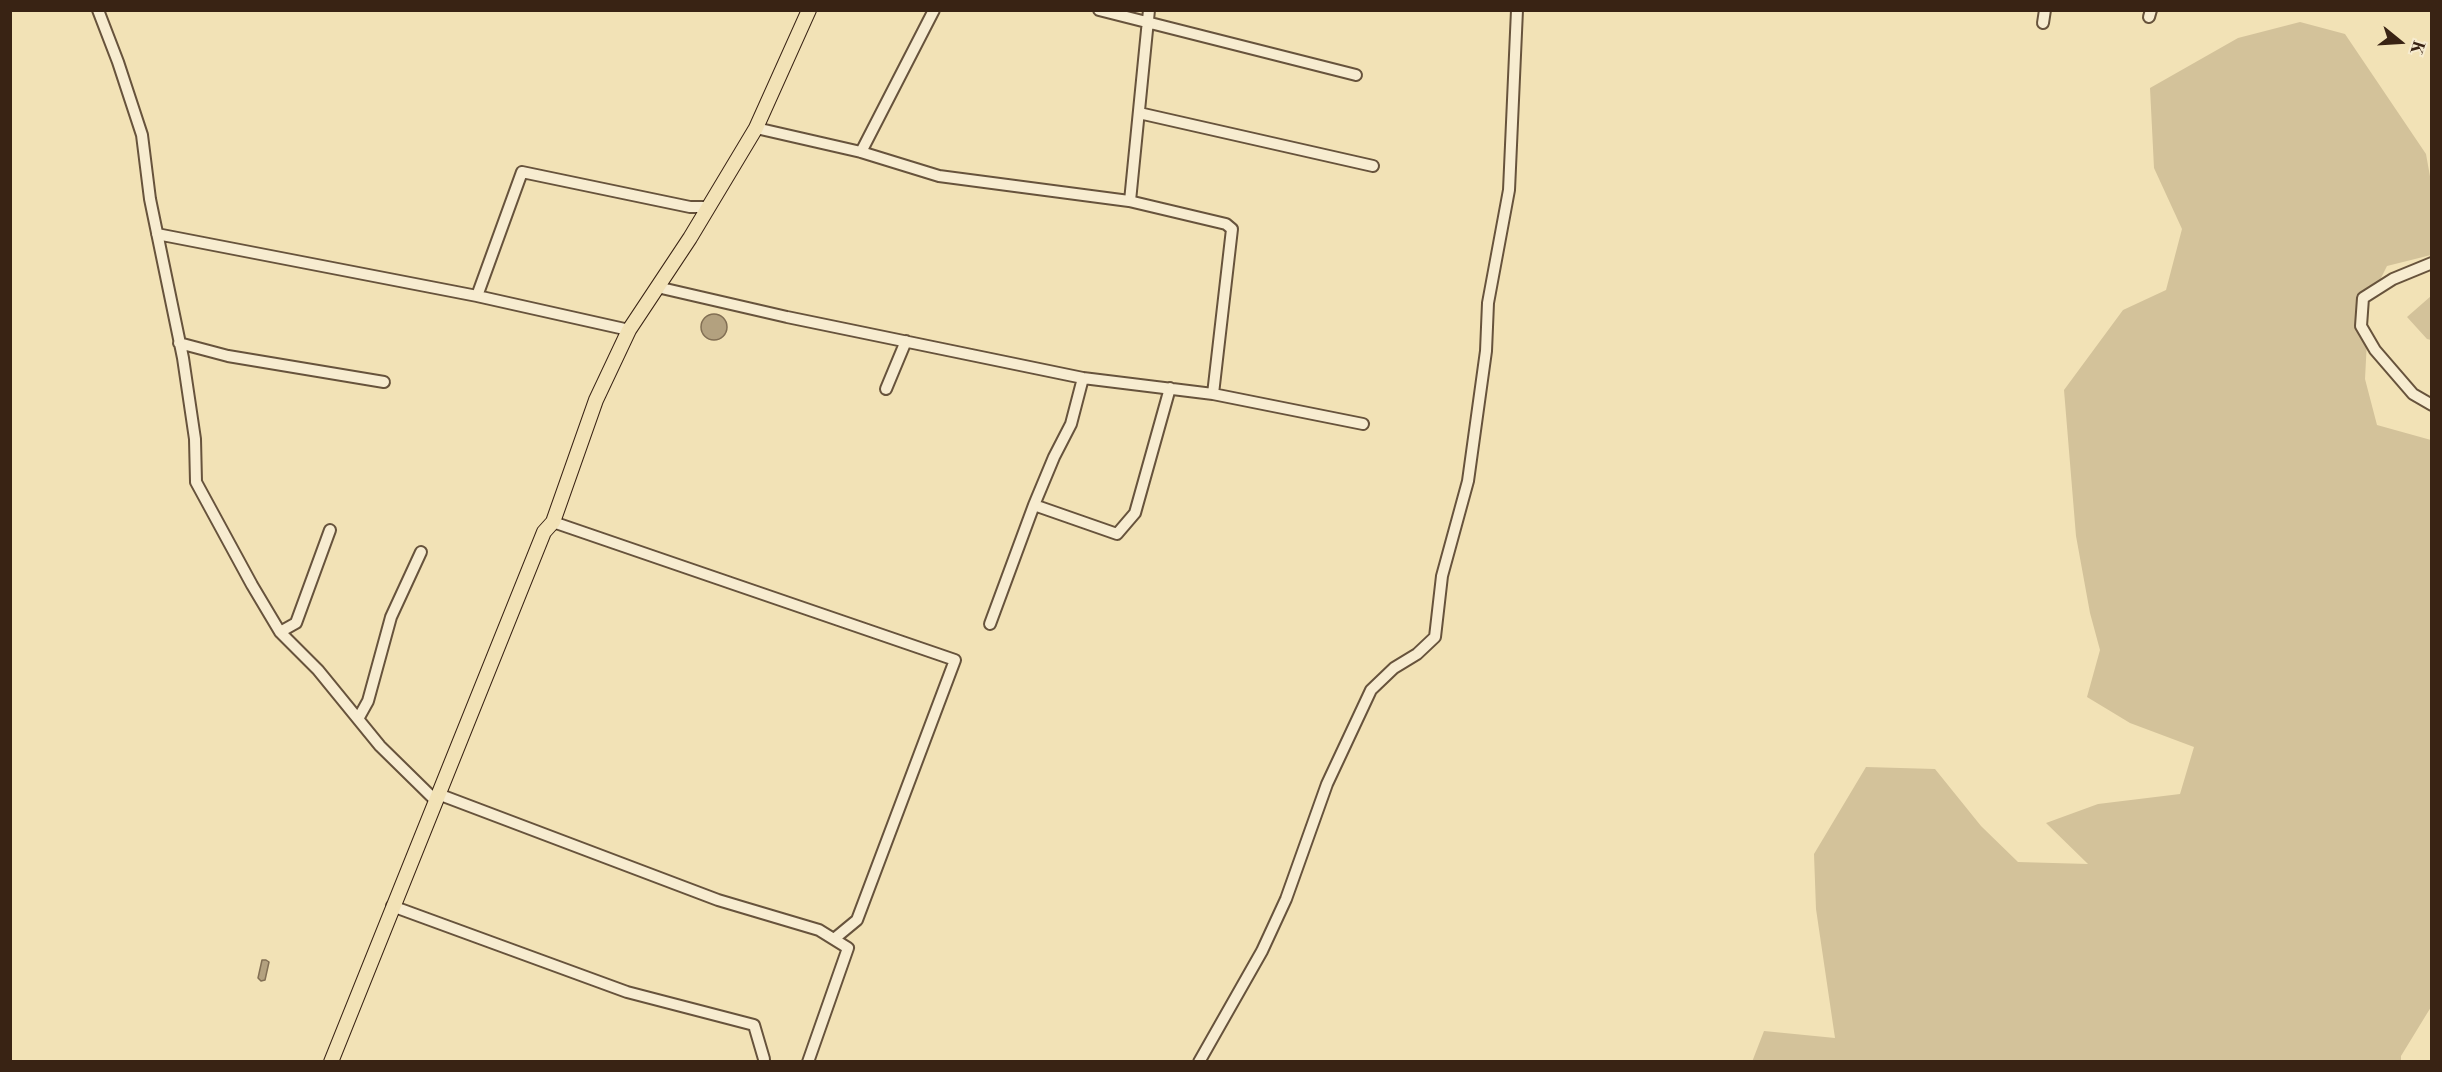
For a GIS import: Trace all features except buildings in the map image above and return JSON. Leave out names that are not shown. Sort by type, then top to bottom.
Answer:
[{"type":"main road","points":[[331,1062],[544,531],[553,522],[596,400],[628,330],[709,207],[756,128],[809,10]]},
{"type":"street","points":[[98,10],[142,135],[157,234],[195,439],[196,482],[280,632],[318,670],[380,746],[436,797],[718,900],[819,930],[848,948],[808,1062]]},
{"type":"street","points":[[861,152],[934,10]]},
{"type":"street","points":[[1099,10],[1147,24],[1356,75]]},
{"type":"street","points":[[1130,201],[1149,10]]},
{"type":"street","points":[[2043,23],[2045,10]]},
{"type":"street","points":[[1199,1062],[1269,935],[1289,891],[1327,784],[1371,690],[1394,668],[1417,654],[1435,637],[1442,576],[1468,481],[1486,351],[1488,303],[1509,190],[1515,11]]},
{"type":"street","points":[[1138,113],[1373,165]]},
{"type":"street","points":[[756,128],[861,152],[939,176],[1130,201],[1226,224],[1232,229],[1213,394]]},
{"type":"street","points":[[477,296],[522,172],[690,207],[709,207]]},
{"type":"street","points":[[157,234],[477,296],[628,330]]},
{"type":"street","points":[[2432,264],[2393,279],[2363,298],[2361,326],[2375,350],[2413,394],[2432,405]]},
{"type":"street","points":[[657,287],[788,317],[1083,378],[1213,394],[1363,424]]},
{"type":"street","points":[[886,388],[906,341]]},
{"type":"street","points":[[179,343],[228,356],[384,382]]},
{"type":"street","points":[[990,624],[1034,505],[1071,424],[1083,378]]},
{"type":"street","points":[[1034,505],[1117,534],[1135,513],[1170,388]]},
{"type":"street","points":[[553,522],[954,660],[857,920],[834,939]]},
{"type":"street","points":[[280,632],[296,623],[330,530]]},
{"type":"street","points":[[358,719],[368,701],[391,617],[421,552]]},
{"type":"street","points":[[392,906],[627,992],[754,1025],[764,1059]]},
{"type":"shaded area","points":[[2300,22],[2345,34],[2426,154],[2431,182],[2431,255],[2387,266],[2369,302],[2365,379],[2377,425],[2431,440],[2431,1007],[2401,1056],[2401,1061],[1752,1062],[1764,1031],[1835,1038],[1816,909],[1814,854],[1866,767],[1935,769],[1981,826],[2018,862],[2088,864],[2046,823],[2098,804],[2180,794],[2194,747],[2130,723],[2087,697],[2100,650],[2090,613],[2076,536],[2064,390],[2123,310],[2166,290],[2182,229],[2154,168],[2150,88],[2238,38]]},
{"type":"shaded area","points":[[2431,296],[2431,340],[2427,339],[2407,317]]},
{"type":"shaded area","points":[[714,314],[723,318],[727,327],[723,336],[714,340],[705,336],[701,327],[705,318]]},
{"type":"shaded area","points":[[262,960],[269,962],[265,980],[261,981],[258,978]]}]
